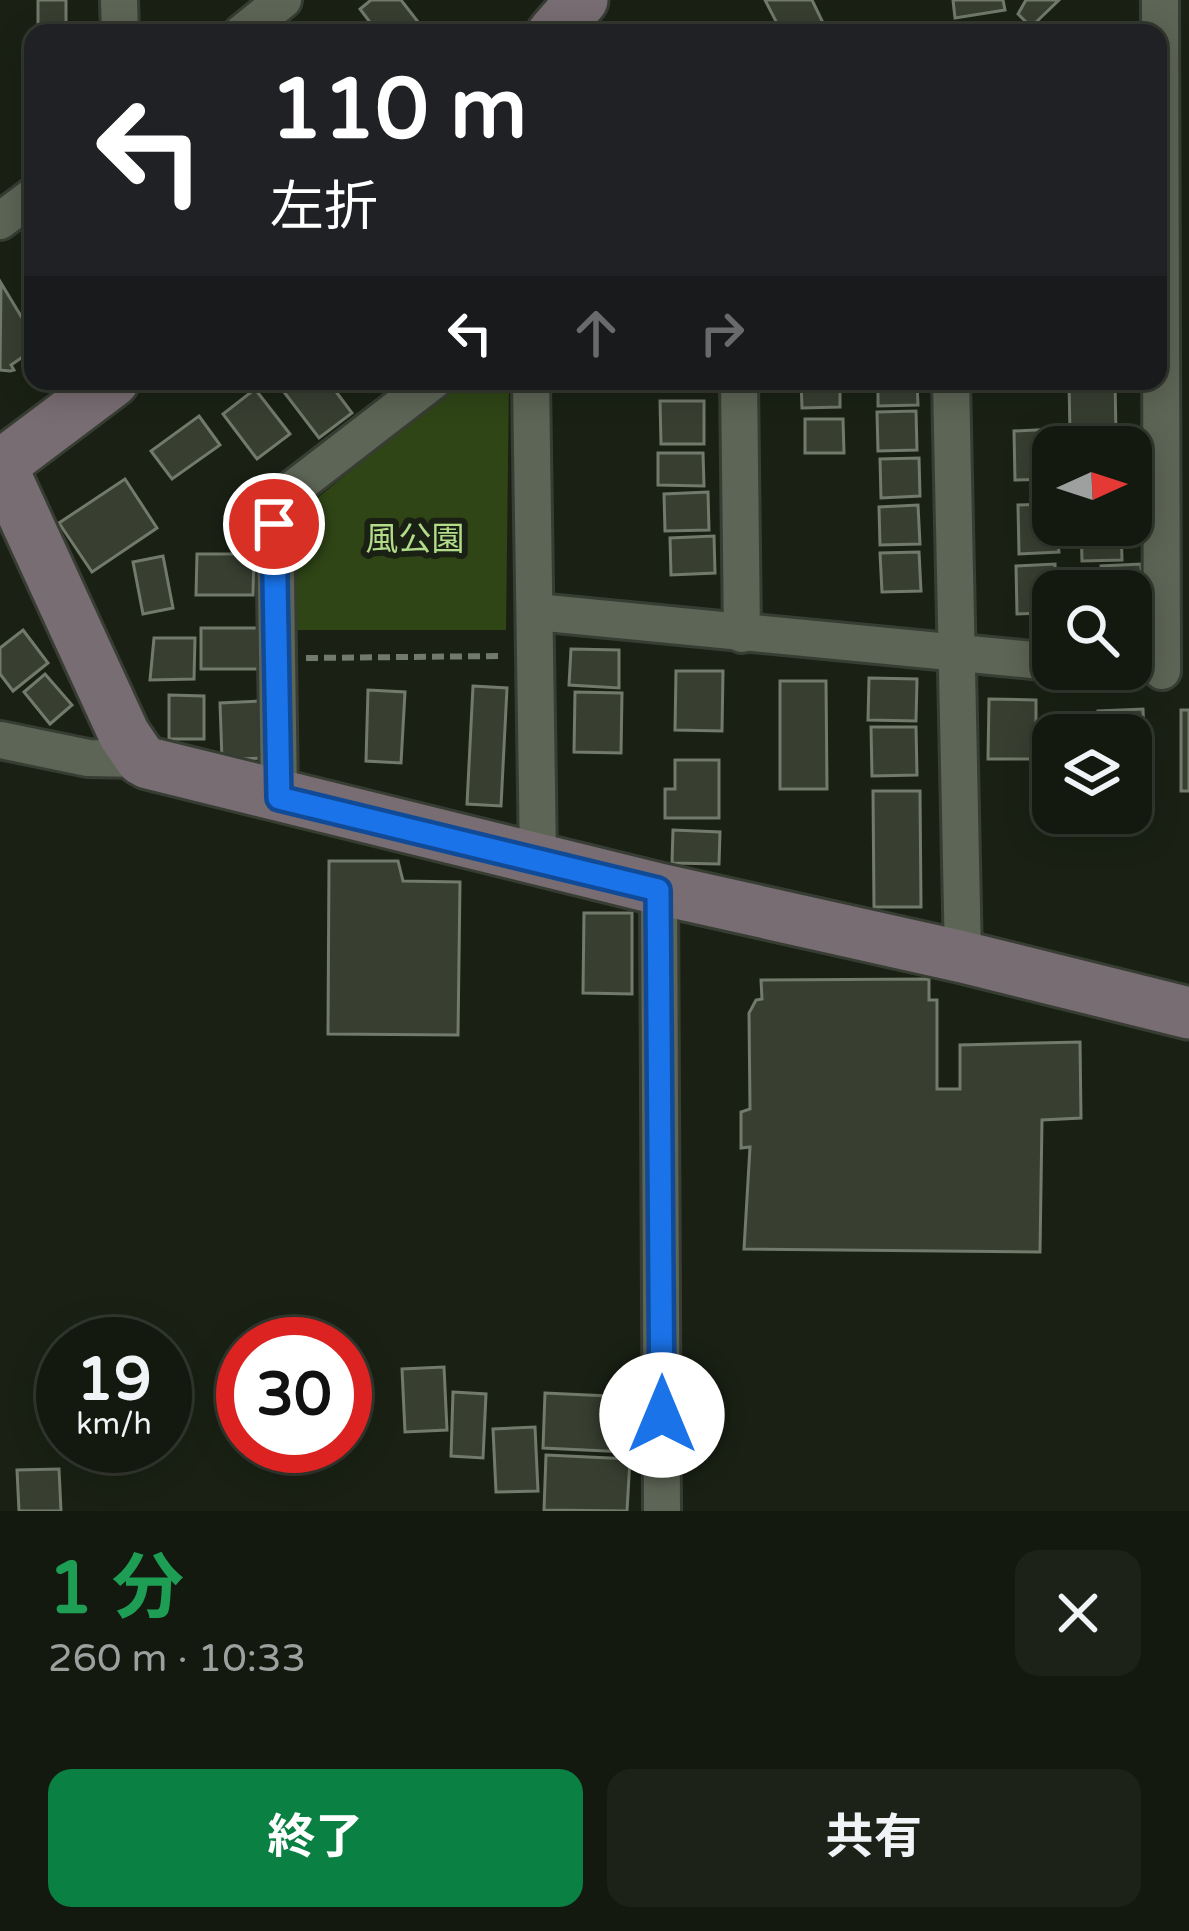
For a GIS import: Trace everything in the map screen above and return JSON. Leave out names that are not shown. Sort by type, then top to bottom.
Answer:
[{"type":"street","points":[[253,24],[283,0]]},
{"type":"street","points":[[562,24],[583,0]]},
{"type":"street","points":[[1167,203],[1169,47]]},
{"type":"street","points":[[0,221],[24,203]]},
{"type":"street","points":[[101,390],[0,466],[114,715],[141,759]]},
{"type":"street","points":[[279,798],[274,524],[280,500],[421,390]]},
{"type":"street","points":[[531,390],[538,859]]},
{"type":"street","points":[[739,390],[742,634]]},
{"type":"street","points":[[951,390],[962,957]]},
{"type":"street","points":[[1161,671],[1165,390]]},
{"type":"street","points":[[536,612],[1032,660]]},
{"type":"street","points":[[0,740],[88,758],[141,759],[279,798],[658,890],[1189,1013]]},
{"type":"street","points":[[658,890],[662,1511]]},
{"type":"path","points":[[277,658],[537,656]]},
{"type":"green space","name":"風公園","points":[[450,390],[509,390],[506,630],[296,630],[294,517]]},
{"type":"building","points":[[38,0],[66,0],[66,24],[38,24]]},
{"type":"building","points":[[371,0],[401,0],[420,24],[371,24],[360,9]]},
{"type":"building","points":[[765,0],[812,0],[824,24],[777,24]]},
{"type":"building","points":[[953,0],[1003,0],[1005,10],[955,18]]},
{"type":"building","points":[[1026,0],[1059,0],[1034,24],[1018,14]]},
{"type":"building","points":[[1,283],[24,321],[24,356],[11,365],[14,370],[0,370]]},
{"type":"building","points":[[256,390],[290,434],[257,459],[223,414]]},
{"type":"building","points":[[335,390],[352,413],[319,438],[284,392]]},
{"type":"building","points":[[801,390],[840,390],[840,407],[802,408]]},
{"type":"building","points":[[878,390],[917,390],[918,405],[878,406]]},
{"type":"building","points":[[1069,390],[1115,390],[1116,426],[1070,426]]},
{"type":"building","points":[[660,401],[704,401],[704,444],[661,444]]},
{"type":"building","points":[[916,411],[917,450],[878,451],[877,412]]},
{"type":"building","points":[[199,416],[220,445],[172,479],[151,451]]},
{"type":"building","points":[[805,419],[843,419],[844,453],[805,453]]},
{"type":"building","points":[[1032,430],[1032,480],[1015,480],[1014,431]]},
{"type":"building","points":[[658,453],[703,453],[704,486],[658,485]]},
{"type":"building","points":[[919,458],[920,496],[881,498],[880,459]]},
{"type":"building","points":[[125,479],[157,528],[92,572],[59,523]]},
{"type":"building","points":[[708,492],[709,530],[665,531],[664,494]]},
{"type":"building","points":[[918,505],[920,544],[880,545],[879,507]]},
{"type":"building","points":[[1018,505],[1032,505],[1032,546],[1058,546],[1059,552],[1019,554]]},
{"type":"building","points":[[714,536],[715,573],[671,575],[670,538]]},
{"type":"building","points":[[1082,546],[1122,546],[1122,560],[1082,561]]},
{"type":"building","points":[[919,552],[921,591],[882,592],[880,553]]},
{"type":"building","points":[[197,554],[254,554],[253,595],[196,595]]},
{"type":"building","points":[[163,556],[173,608],[143,614],[133,562]]},
{"type":"building","points":[[1055,564],[1055,570],[1032,570],[1032,613],[1017,614],[1016,566]]},
{"type":"building","points":[[1141,564],[1141,570],[1101,570],[1101,566]]},
{"type":"building","points":[[201,628],[258,628],[258,669],[201,669]]},
{"type":"building","points":[[23,630],[48,663],[13,691],[0,674],[0,648]]},
{"type":"building","points":[[154,638],[195,638],[194,679],[150,680]]},
{"type":"building","points":[[571,649],[619,650],[619,688],[569,685]]},
{"type":"building","points":[[676,671],[723,671],[722,731],[675,730]]},
{"type":"building","points":[[45,674],[72,705],[50,724],[24,692]]},
{"type":"building","points":[[869,678],[917,679],[916,721],[868,720]]},
{"type":"building","points":[[780,681],[826,681],[827,789],[780,789]]},
{"type":"building","points":[[473,686],[507,688],[501,806],[467,804]]},
{"type":"building","points":[[368,690],[405,692],[401,763],[366,761]]},
{"type":"building","points":[[575,692],[622,693],[621,753],[574,752]]},
{"type":"building","points":[[169,695],[204,696],[204,739],[169,739]]},
{"type":"building","points":[[989,699],[1036,700],[1032,759],[988,759]]},
{"type":"building","points":[[260,701],[262,758],[222,760],[220,703]]},
{"type":"building","points":[[1143,709],[1143,714],[1098,714]]},
{"type":"building","points":[[1181,710],[1189,710],[1189,791],[1181,791]]},
{"type":"building","points":[[871,727],[916,727],[917,775],[872,776]]},
{"type":"building","points":[[675,760],[719,760],[719,818],[665,818],[665,789],[675,789]]},
{"type":"building","points":[[873,791],[920,791],[921,907],[874,907]]},
{"type":"building","points":[[673,830],[720,832],[719,864],[672,863]]},
{"type":"building","points":[[329,861],[398,861],[403,881],[460,882],[458,1035],[328,1034]]},
{"type":"building","points":[[584,913],[632,913],[632,994],[583,993]]},
{"type":"building","points":[[929,979],[929,1000],[937,1000],[937,1089],[960,1089],[960,1045],[1080,1042],[1081,1118],[1042,1120],[1040,1252],[744,1249],[750,1147],[741,1148],[741,1112],[750,1109],[749,1013],[756,1000],[762,999],[761,980]]},
{"type":"building","points":[[444,1367],[447,1430],[405,1432],[402,1369]]},
{"type":"building","points":[[453,1392],[486,1394],[483,1458],[451,1456]]},
{"type":"building","points":[[545,1393],[629,1397],[626,1452],[543,1448]]},
{"type":"building","points":[[535,1427],[538,1491],[496,1492],[493,1429]]},
{"type":"building","points":[[546,1455],[630,1459],[627,1511],[544,1510]]},
{"type":"building","points":[[17,1470],[59,1473],[61,1511],[19,1511]]},
{"type":"route","points":[[274,524],[279,798],[658,890],[662,1415]]}]
